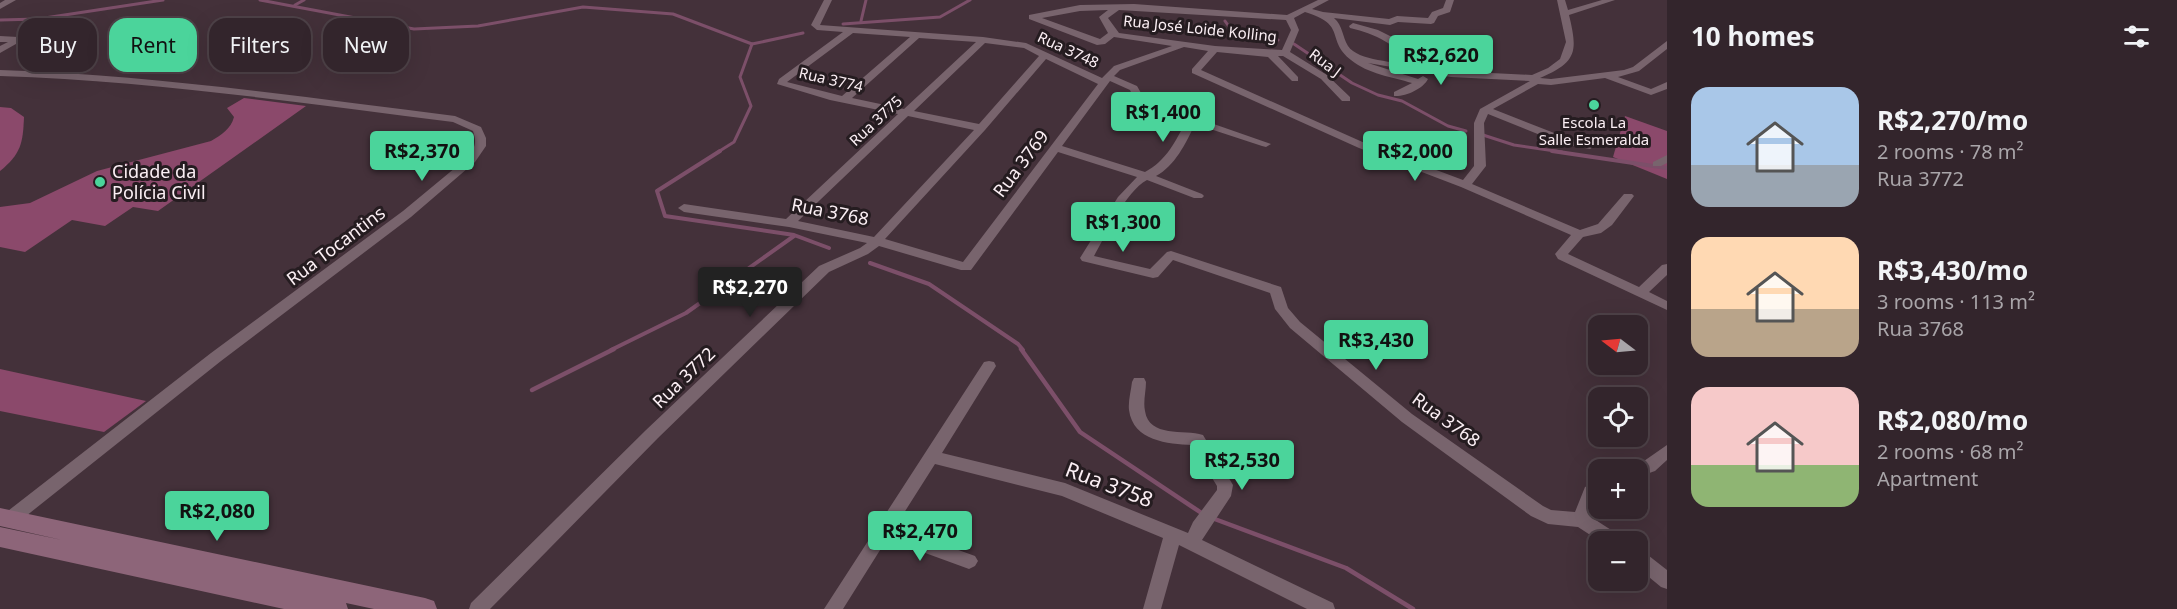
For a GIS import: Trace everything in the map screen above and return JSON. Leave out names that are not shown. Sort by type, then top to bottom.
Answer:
[{"type":"main road","points":[[3,524],[336,609]]},
{"type":"main road","points":[[3,524],[425,609]]},
{"type":"street","points":[[0,6],[12,0]]},
{"type":"street","name":"Rua 3748","points":[[828,0],[815,25],[822,28],[983,40],[1026,46],[1106,80],[1134,87],[1138,92],[1140,102],[1266,144]]},
{"type":"street","points":[[1113,34],[1102,42],[1097,42],[1032,17],[1069,9],[1118,7],[1289,18],[1325,0]]},
{"type":"street","points":[[1303,9],[1324,14],[1390,22],[1396,19],[1431,21],[1435,15],[1447,10],[1450,0]]},
{"type":"street","points":[[1465,185],[1480,166],[1479,123],[1485,109],[1532,85],[1534,79],[1564,60],[1571,42],[1561,0]]},
{"type":"street","points":[[1563,15],[1611,0]]},
{"type":"street","name":"Rua José Loide Kolling","points":[[1118,7],[1104,18],[1113,34],[1215,49],[1285,53]]},
{"type":"street","points":[[1324,14],[1337,24],[1383,33],[1399,44],[1423,69]]},
{"type":"street","points":[[1285,53],[1294,30],[1289,18]]},
{"type":"street","points":[[1337,24],[1342,43],[1353,58],[1378,70],[1421,83]]},
{"type":"street","name":"Rua 3774","points":[[850,31],[781,83],[844,100],[981,128]]},
{"type":"street","points":[[844,100],[916,36]]},
{"type":"street","points":[[0,39],[18,40],[0,50]]},
{"type":"street","name":"Rua 3775","points":[[789,223],[983,40]]},
{"type":"street","points":[[1399,44],[1463,51]]},
{"type":"street","points":[[1353,58],[1423,69],[1551,82],[1609,77],[1636,69],[1667,44]]},
{"type":"street","points":[[1106,80],[1117,68],[1182,45]]},
{"type":"street","points":[[1215,49],[1195,71],[1363,146],[1465,185],[1579,234],[1593,234],[1601,230],[1628,196]]},
{"type":"street","name":"Rua J","points":[[1285,53],[1324,77],[1346,99]]},
{"type":"street","name":"Rua 3772","points":[[478,609],[652,434],[824,269],[864,251],[877,241],[981,128],[1045,54]]},
{"type":"street","points":[[1271,54],[1295,80]]},
{"type":"street","points":[[1421,83],[1423,69]]},
{"type":"street","name":"Rua Tocantins","points":[[0,73],[191,87],[455,119],[477,129],[481,142],[480,151],[471,160],[407,214],[207,364],[3,524]]},
{"type":"street","points":[[1609,77],[1651,92],[1667,85]]},
{"type":"street","name":"Rua 3769","points":[[966,267],[1106,80]]},
{"type":"street","points":[[1398,94],[1421,83]]},
{"type":"street","points":[[1485,109],[1564,141],[1590,146]]},
{"type":"street","points":[[1146,176],[1158,170],[1180,145],[1191,120]]},
{"type":"street","points":[[1056,148],[1146,176],[1198,196]]},
{"type":"street","name":"Rua 3768","points":[[1146,176],[1137,181],[1122,199],[1086,258],[1153,274],[1171,255],[1276,290],[1282,309],[1295,325],[1407,418],[1537,511],[1548,517],[1581,520]]},
{"type":"street","name":"Rua 3768","points":[[684,208],[789,223],[877,241],[966,267]]},
{"type":"street","points":[[1579,234],[1561,254],[1562,256],[1667,306]]},
{"type":"street","points":[[1641,293],[1667,268]]},
{"type":"street","points":[[833,609],[989,366]]},
{"type":"street","points":[[1139,382],[1137,413],[1143,426],[1155,434],[1197,439],[1225,485],[1225,491],[1199,526],[1192,543]]},
{"type":"street","points":[[1648,466],[1667,451]]},
{"type":"street","name":"Rua 3758","points":[[932,457],[1065,490],[1173,534],[1326,609]]},
{"type":"street","points":[[1588,500],[1581,520],[1598,531]]},
{"type":"street","points":[[883,531],[969,561]]},
{"type":"street","points":[[1152,609],[1173,534]]},
{"type":"street","points":[[1648,565],[1667,581]]},
{"type":"shaded area","points":[[244,98],[306,106],[158,211],[133,207],[105,226],[72,220],[25,252],[0,247],[0,207],[30,203],[97,171],[211,141],[225,131],[233,121],[234,117],[227,108]]},
{"type":"shaded area","points":[[0,107],[11,108],[24,117],[20,147],[0,171]]},
{"type":"shaded area","points":[[1625,116],[1667,131],[1667,179],[1613,157]]},
{"type":"shaded area","points":[[0,369],[146,401],[104,432],[0,411]]},
{"type":"waterway","points":[[0,20],[38,19],[163,0]]},
{"type":"waterway","points":[[260,0],[414,29],[478,26],[583,7],[673,14],[752,44]]},
{"type":"waterway","points":[[295,5],[304,0]]},
{"type":"waterway","points":[[861,21],[866,0]]},
{"type":"waterway","points":[[843,24],[940,17],[970,0]]},
{"type":"waterway","points":[[1225,21],[1232,31],[1278,40]]},
{"type":"waterway","points":[[752,44],[803,33]]},
{"type":"waterway","points":[[718,152],[734,142],[751,106],[740,77],[752,44]]},
{"type":"waterway","points":[[1294,44],[1352,83],[1378,95],[1402,101],[1448,126],[1466,131]]},
{"type":"waterway","points":[[1483,135],[1514,145],[1562,152]]},
{"type":"waterway","points":[[720,151],[657,191],[665,216],[794,235],[829,248]]},
{"type":"waterway","points":[[1552,151],[1667,168]]},
{"type":"waterway","points":[[611,350],[686,313],[794,236]]},
{"type":"waterway","points":[[870,263],[929,284],[1018,344],[1023,350]]},
{"type":"waterway","points":[[532,390],[614,349]]},
{"type":"waterway","points":[[1021,349],[1080,432],[1203,514]]},
{"type":"waterway","points":[[1212,518],[1346,568],[1413,609]]},
{"type":"place","name":"Escola La Salle Esmeralda","points":[[1594,105]]},
{"type":"place","name":"Cidade da Polícia Civil","points":[[100,182]]}]
